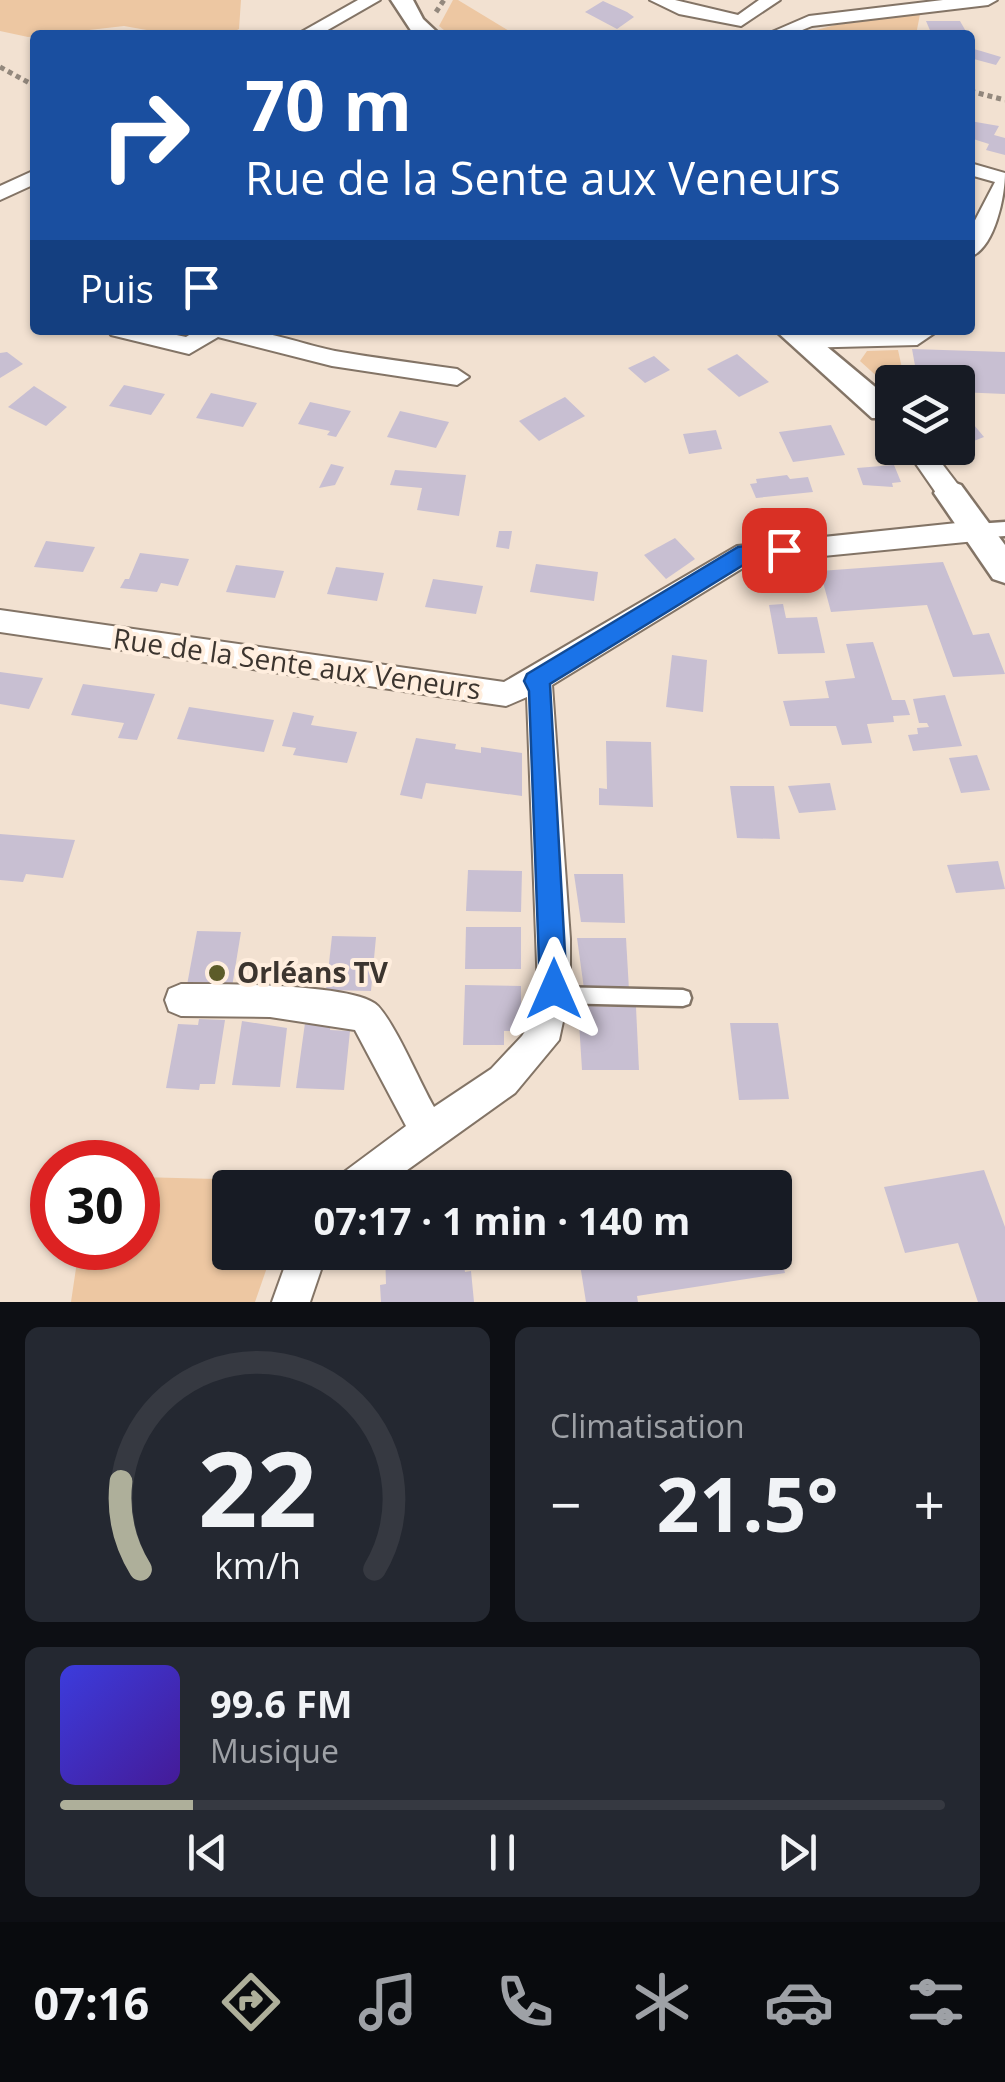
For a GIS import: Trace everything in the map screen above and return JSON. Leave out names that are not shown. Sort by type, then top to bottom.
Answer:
[{"type":"street","points":[[315,30],[372,0]]},
{"type":"street","points":[[386,0],[398,0],[422,30]]},
{"type":"street","points":[[660,0],[685,10],[741,21],[771,0]]},
{"type":"street","points":[[786,30],[808,21],[989,0],[1005,8]]},
{"type":"street","points":[[975,171],[1005,181],[975,240]]},
{"type":"street","points":[[0,194],[30,179]]},
{"type":"street","points":[[140,335],[189,346],[208,335]]},
{"type":"street","points":[[238,335],[332,358],[457,377]]},
{"type":"street","points":[[798,337],[920,335]]},
{"type":"street","points":[[798,337],[875,405]]},
{"type":"street","points":[[929,465],[950,494],[990,530],[1005,570]]},
{"type":"street","name":"Rue de la Sente aux Veneurs","points":[[0,621],[506,694],[535,681],[746,553],[990,530]]},
{"type":"street","points":[[377,1170],[503,1081],[547,1028],[553,995],[554,938],[541,690],[535,681]]},
{"type":"street","points":[[182,1000],[270,1001],[359,1012],[367,1018],[428,1132]]},
{"type":"street","points":[[291,1302],[302,1270]]},
{"type":"lane","points":[[553,995],[683,998]]},
{"type":"path","points":[[0,67],[30,83]]},
{"type":"path","points":[[975,92],[1005,100]]},
{"type":"shaded area","points":[[0,0],[241,0],[237,30],[147,30],[124,26],[30,30],[28,37],[0,31]]},
{"type":"shaded area","points":[[453,0],[458,0],[508,30],[444,30],[439,26]]},
{"type":"shaded area","points":[[920,14],[917,30],[816,30]]},
{"type":"shaded area","points":[[898,350],[901,365],[875,365],[875,375],[860,361],[867,351]]},
{"type":"shaded area","points":[[160,1178],[212,1179],[212,1270],[266,1270],[255,1302],[71,1302],[76,1270],[160,1270]]},
{"type":"building","points":[[603,1],[634,17],[617,29],[585,12]]},
{"type":"building","points":[[926,21],[960,21],[965,30],[930,30]]},
{"type":"building","points":[[975,49],[1001,57],[996,65],[975,59]]},
{"type":"building","points":[[975,122],[999,126],[994,135],[1005,138],[1005,155],[986,150],[989,144],[975,140]]},
{"type":"building","points":[[912,349],[1005,352],[1005,394],[975,393],[975,365],[915,365]]},
{"type":"building","points":[[7,352],[23,364],[0,378],[0,353]]},
{"type":"building","points":[[737,354],[769,382],[739,397],[707,369]]},
{"type":"building","points":[[654,356],[670,370],[645,383],[628,368]]},
{"type":"building","points":[[124,385],[165,394],[151,415],[109,406]]},
{"type":"building","points":[[34,386],[67,407],[46,426],[8,407]]},
{"type":"building","points":[[211,393],[257,403],[243,427],[196,418]]},
{"type":"building","points":[[565,397],[585,416],[539,441],[519,421]]},
{"type":"building","points":[[310,402],[351,411],[336,437],[327,435],[330,431],[298,424]]},
{"type":"building","points":[[400,411],[449,422],[436,448],[387,437]]},
{"type":"building","points":[[831,425],[845,455],[793,462],[779,432]]},
{"type":"building","points":[[975,426],[984,437],[975,441]]},
{"type":"building","points":[[716,430],[722,449],[689,454],[683,434]]},
{"type":"building","points":[[331,464],[344,467],[335,485],[319,488]]},
{"type":"building","points":[[894,465],[901,482],[892,483],[893,487],[863,485],[857,468]]},
{"type":"building","points":[[395,470],[466,475],[459,516],[417,510],[422,488],[390,485]]},
{"type":"building","points":[[787,475],[790,479],[808,477],[813,492],[756,498],[750,484],[757,483],[756,479]]},
{"type":"building","points":[[499,531],[512,531],[509,549],[496,547]]},
{"type":"building","points":[[675,538],[695,559],[666,579],[644,555]]},
{"type":"building","points":[[46,541],[95,547],[83,572],[34,567]]},
{"type":"building","points":[[140,553],[189,559],[178,586],[161,583],[157,592],[120,588],[129,579]]},
{"type":"building","points":[[943,562],[973,635],[989,633],[1005,674],[953,677],[927,605],[831,612],[820,571]]},
{"type":"building","points":[[536,564],[598,572],[594,601],[530,592]]},
{"type":"building","points":[[236,565],[284,571],[275,598],[226,592]]},
{"type":"building","points":[[336,567],[384,573],[377,601],[327,594]]},
{"type":"building","points":[[433,579],[483,586],[476,614],[425,607]]},
{"type":"building","points":[[783,604],[786,618],[817,617],[825,653],[778,654],[769,605]]},
{"type":"building","points":[[873,642],[892,700],[905,700],[910,715],[893,716],[894,722],[867,724],[872,743],[842,745],[836,726],[790,726],[783,701],[829,698],[825,681],[855,678],[846,644]]},
{"type":"building","points":[[672,655],[707,660],[703,712],[666,707]]},
{"type":"building","points":[[0,672],[43,678],[29,709],[0,704]]},
{"type":"building","points":[[83,684],[155,694],[137,740],[118,738],[124,723],[71,715]]},
{"type":"building","points":[[945,695],[962,746],[913,751],[908,735],[918,734],[917,728],[929,727],[919,723],[913,699]]},
{"type":"building","points":[[189,707],[274,720],[264,752],[177,739]]},
{"type":"building","points":[[293,712],[314,716],[311,725],[357,732],[347,763],[293,755],[296,748],[282,746]]},
{"type":"building","points":[[416,738],[456,744],[455,749],[481,753],[481,747],[522,753],[522,796],[426,783],[422,799],[400,795]]},
{"type":"building","points":[[606,741],[651,742],[653,807],[599,805],[599,788],[607,789]]},
{"type":"building","points":[[977,755],[990,790],[961,793],[949,758]]},
{"type":"building","points":[[830,783],[836,810],[799,813],[788,786]]},
{"type":"building","points":[[730,786],[774,786],[780,839],[737,838]]},
{"type":"building","points":[[0,834],[75,840],[63,878],[26,874],[23,882],[0,880]]},
{"type":"building","points":[[998,861],[1005,889],[956,893],[947,865]]},
{"type":"building","points":[[468,870],[522,871],[521,912],[466,911]]},
{"type":"building","points":[[574,874],[623,874],[625,923],[581,922]]},
{"type":"building","points":[[466,927],[521,927],[521,969],[465,969]]},
{"type":"building","points":[[197,931],[241,932],[232,987],[187,985]]},
{"type":"building","points":[[332,936],[376,937],[371,991],[326,990]]},
{"type":"building","points":[[577,938],[626,938],[629,990],[584,989]]},
{"type":"building","points":[[465,985],[521,986],[521,1031],[504,1031],[504,1045],[463,1045]]},
{"type":"building","points":[[578,1006],[636,1007],[639,1070],[582,1070]]},
{"type":"building","points":[[199,1019],[225,1020],[215,1084],[200,1084],[199,1090],[166,1088],[178,1024],[198,1025]]},
{"type":"building","points":[[242,1021],[287,1028],[280,1087],[232,1085]]},
{"type":"building","points":[[305,1023],[331,1024],[330,1030],[350,1031],[344,1090],[296,1088]]},
{"type":"building","points":[[730,1023],[778,1023],[789,1099],[739,1100]]},
{"type":"building","points":[[984,1170],[1005,1227],[1005,1302],[978,1302],[958,1243],[905,1253],[884,1187]]},
{"type":"building","points":[[386,1270],[471,1271],[474,1302],[381,1302],[380,1285],[386,1284]]},
{"type":"building","points":[[581,1270],[785,1273],[637,1296],[638,1302],[586,1302]]},
{"type":"place","name":"Orléans TV","points":[[217,973]]},
{"type":"route","points":[[554,989],[541,690],[535,681],[746,553],[784,550]]}]
